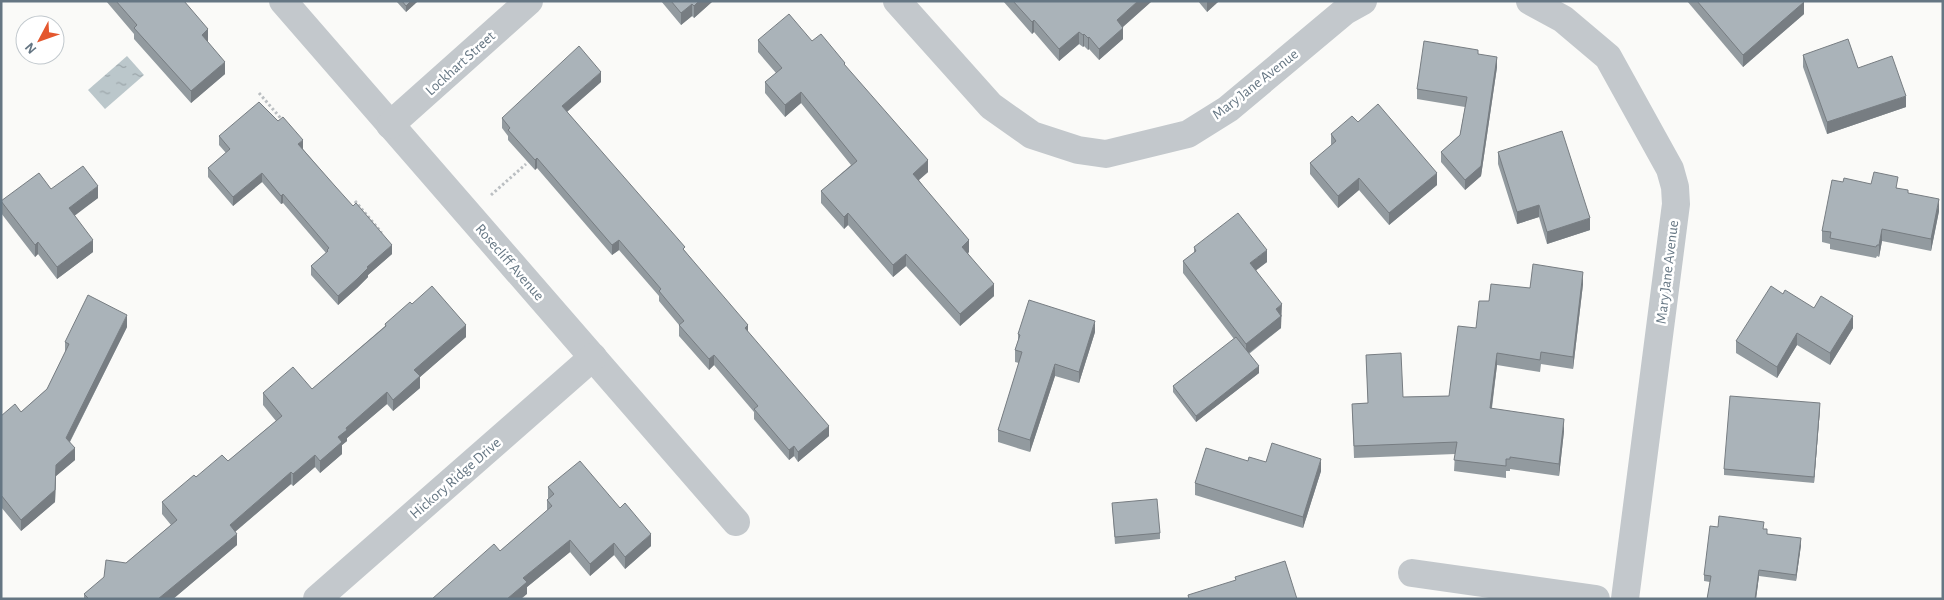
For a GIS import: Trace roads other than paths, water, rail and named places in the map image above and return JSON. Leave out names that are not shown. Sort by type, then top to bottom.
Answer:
[{"type":"street","name":"Rosecliff Avenue","points":[[283,1],[736,522]]},
{"type":"street","name":"Lockhart Street","points":[[390,125],[529,1]]},
{"type":"street","name":"Mary Jane Avenue","points":[[897,1],[991,106],[1032,135],[1078,150],[1106,154],[1188,134],[1228,109],[1344,12],[1363,1]]},
{"type":"street","name":"Mary Jane Avenue","points":[[1530,1],[1563,18],[1608,56],[1670,169],[1675,187],[1676,204],[1625,599]]},
{"type":"street","name":"Hickory Ridge Drive","points":[[317,599],[593,357]]},
{"type":"street","points":[[1412,573],[1596,599]]},
{"type":"water","points":[[127,56],[144,75],[105,109],[88,90]]}]
